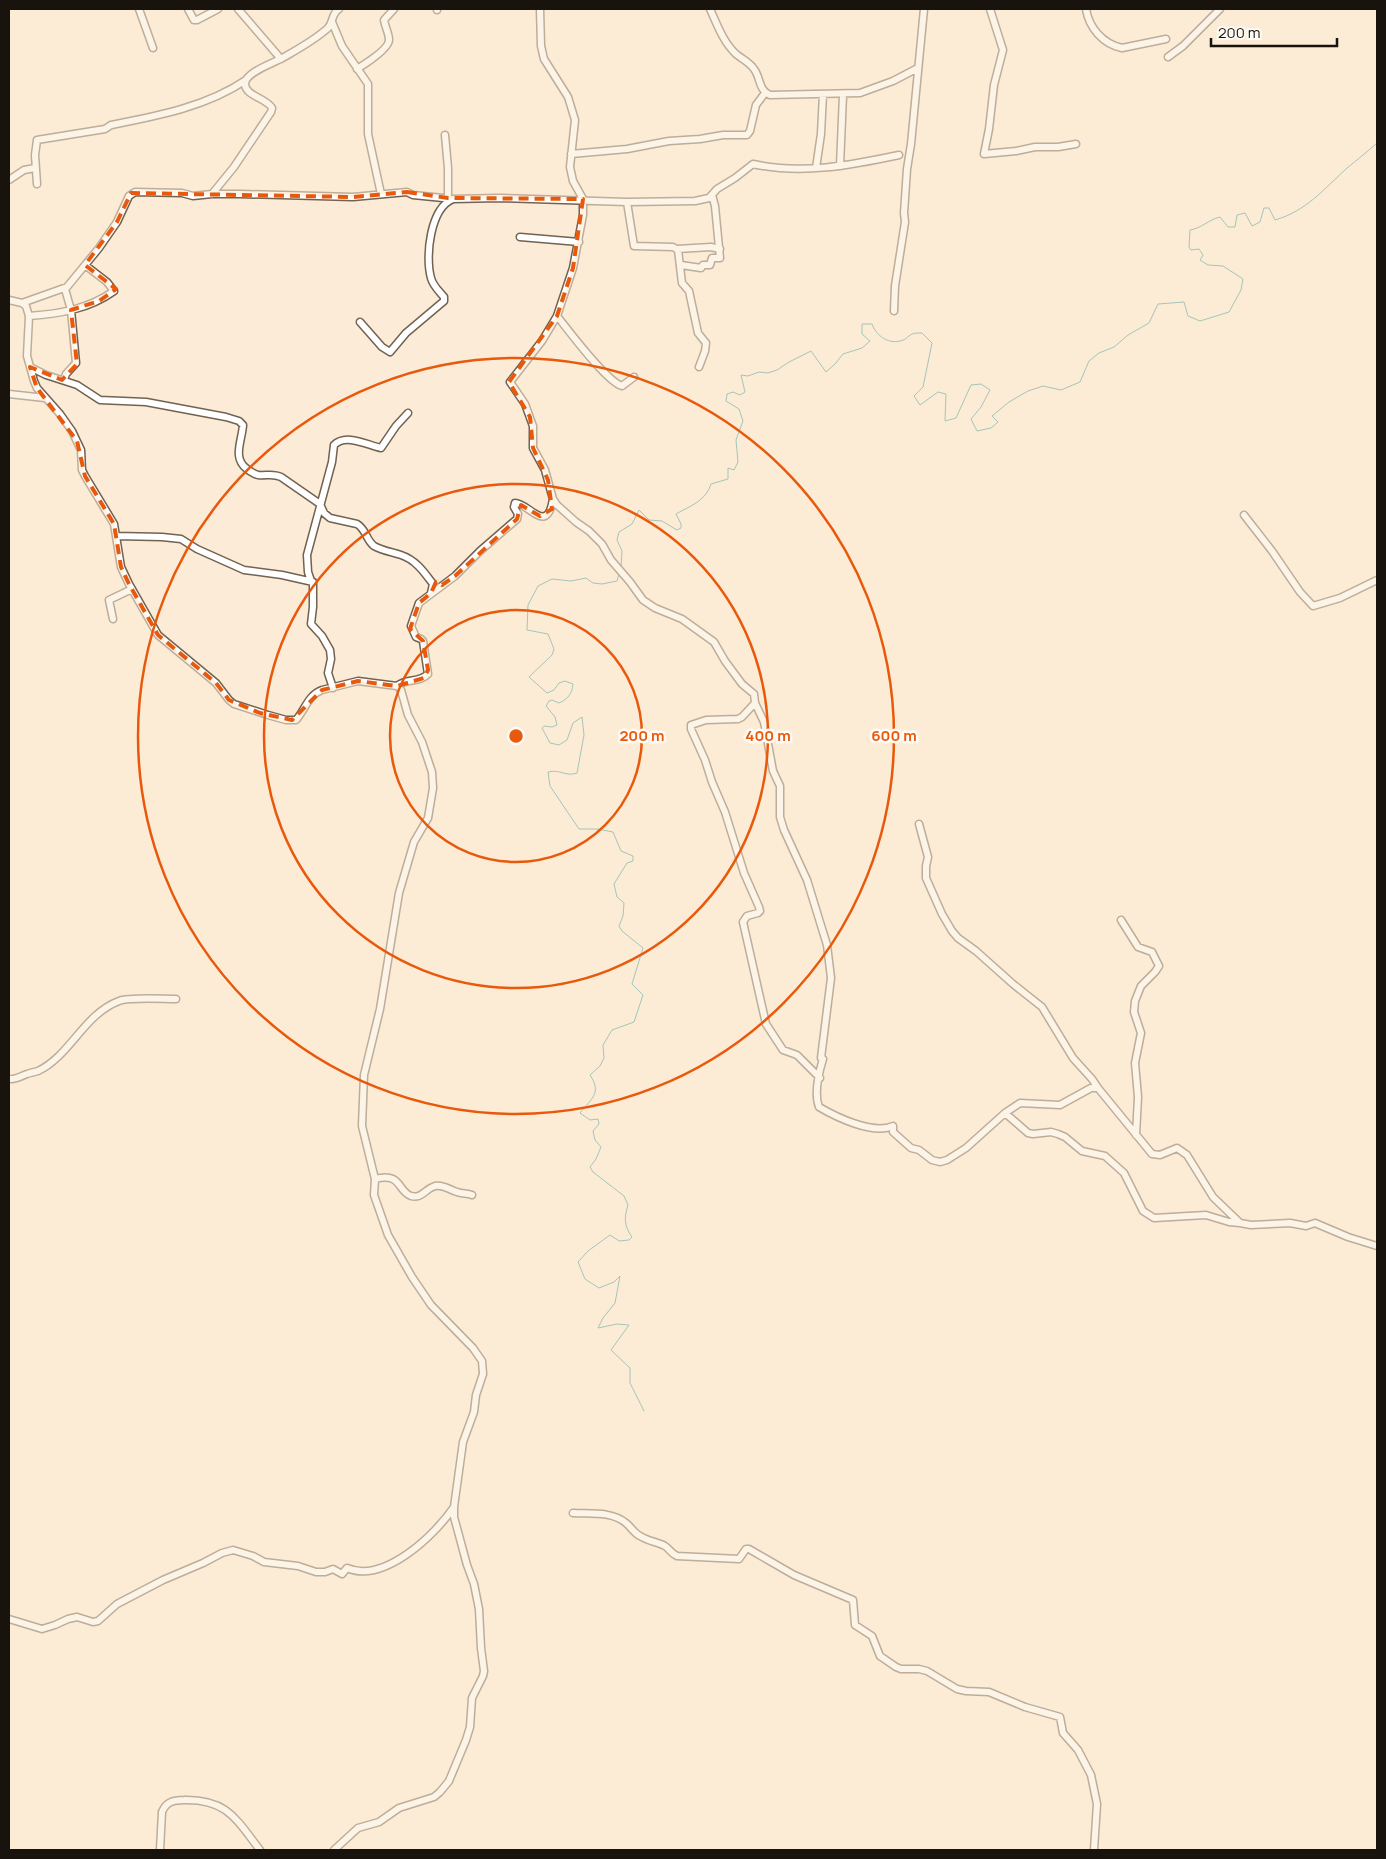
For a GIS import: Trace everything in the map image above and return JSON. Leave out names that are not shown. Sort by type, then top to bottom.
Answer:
[{"type":"street","points":[[139,9],[153,48]]},
{"type":"street","points":[[188,9],[194,20],[218,9]]},
{"type":"street","points":[[238,9],[281,59]]},
{"type":"street","points":[[339,9],[333,14],[332,22],[339,40],[369,88],[368,127],[381,194]]},
{"type":"street","points":[[357,69],[388,44],[389,40],[384,20],[394,9]]},
{"type":"street","points":[[540,9],[541,46],[544,59],[568,97],[575,120],[570,154],[573,181],[583,199],[583,215],[573,268],[557,316],[542,342],[510,382],[525,404],[533,426],[533,448],[545,470],[553,500],[602,544],[611,560],[643,600],[662,612],[682,619],[714,642],[742,684],[754,694],[755,702],[764,722],[772,764],[780,786],[780,817],[807,880],[827,945],[831,978],[825,1015],[821,1058],[823,1059],[820,1068],[818,1098],[820,1108],[841,1118],[870,1127],[886,1129],[893,1126],[893,1132],[907,1145],[936,1161],[947,1160],[966,1148],[1004,1114],[1022,1103],[1062,1105],[1091,1088],[1098,1088]]},
{"type":"street","points":[[710,9],[718,28],[729,46],[735,54],[753,67],[757,72],[765,93],[770,95],[860,93],[872,90],[918,68]]},
{"type":"street","points":[[894,311],[895,286],[905,222],[907,169],[924,9]]},
{"type":"street","points":[[990,9],[1003,50],[994,85],[984,154],[1035,147],[1058,148],[1076,144]]},
{"type":"street","points":[[1086,9],[1090,25],[1110,44],[1122,48],[1166,39]]},
{"type":"street","points":[[1168,58],[1220,9]]},
{"type":"street","points":[[37,184],[35,144],[37,140],[105,129],[111,125],[183,109],[223,94],[246,80],[262,67],[281,59],[325,30],[332,22]]},
{"type":"street","points":[[212,194],[234,167],[271,112],[272,108],[269,103],[248,91],[245,84],[246,80]]},
{"type":"street","points":[[570,154],[627,149],[669,140],[747,135],[750,132],[756,105],[765,93]]},
{"type":"street","points":[[816,168],[821,134],[823,94]]},
{"type":"street","points":[[840,166],[844,94]]},
{"type":"street","points":[[360,322],[382,347],[390,352],[406,332],[444,300],[431,278],[430,243],[433,226],[439,212],[450,199],[445,135]]},
{"type":"street","points":[[22,303],[65,289],[117,222],[131,193],[193,196],[212,194],[353,198],[407,192],[450,199],[583,199],[627,202],[695,201],[707,199],[751,164],[790,169],[816,168],[840,166],[899,155]]},
{"type":"street","points":[[9,180],[24,170],[35,168]]},
{"type":"street","points":[[681,265],[701,268],[704,265],[708,266],[712,258],[720,258],[712,195]]},
{"type":"street","points":[[627,202],[634,246],[677,249],[711,247],[720,249]]},
{"type":"street","points":[[520,237],[579,242]]},
{"type":"street","points":[[677,249],[681,265],[682,283],[689,291],[696,329],[706,343],[706,351],[699,367]]},
{"type":"street","points":[[29,316],[54,314],[71,310],[99,301],[114,290],[85,265]]},
{"type":"street","points":[[64,380],[66,374],[76,363],[71,310],[65,289]]},
{"type":"street","points":[[9,300],[26,306],[29,316],[27,347],[30,367],[37,388],[60,414],[75,436],[81,450],[82,470],[111,518],[121,567],[132,589],[158,635],[216,683],[234,704],[286,720],[296,720],[317,692],[358,681],[397,686],[404,682],[424,678],[428,674],[423,641],[421,638],[416,637],[411,626],[419,603],[455,576],[517,519],[518,514],[514,507],[515,503],[520,503],[533,514],[540,516],[550,511],[553,500]]},
{"type":"street","points":[[557,316],[617,384],[622,386],[634,377]]},
{"type":"street","points":[[30,367],[82,388],[100,400],[146,402],[239,421],[243,425],[239,454],[241,464],[256,475],[276,474],[320,504],[324,514],[330,518],[361,526],[368,539],[375,546],[383,551],[406,557],[421,567],[433,584],[431,593]]},
{"type":"street","points":[[9,394],[45,398]]},
{"type":"street","points":[[333,688],[328,672],[331,659],[330,650],[322,636],[311,624],[313,584],[308,572],[307,555],[332,462],[334,445],[340,440],[350,440],[381,448],[396,426],[408,413]]},
{"type":"street","points":[[1244,515],[1312,606],[1340,598],[1377,580]]},
{"type":"street","points":[[116,536],[172,537],[244,570],[311,581]]},
{"type":"street","points":[[433,584],[442,585]]},
{"type":"street","points":[[113,619],[109,600],[132,589]]},
{"type":"street","points":[[334,1850],[358,1828],[371,1825],[399,1808],[434,1797],[450,1781],[470,1727],[472,1698],[484,1670],[479,1609],[474,1584],[456,1525],[454,1507],[463,1442],[474,1412],[476,1396],[484,1374],[482,1361],[473,1348],[431,1305],[412,1277],[388,1235],[374,1195],[375,1179],[362,1126],[364,1075],[380,1009],[399,893],[414,842],[428,818],[433,788],[432,772],[418,731],[408,715],[401,690],[397,686]]},
{"type":"street","points":[[755,702],[738,719],[704,720],[691,725],[691,729],[726,812],[744,873],[759,907],[760,911],[758,913],[747,916],[743,922],[766,1024],[783,1050],[797,1055],[820,1078]]},
{"type":"street","points":[[919,824],[928,857],[926,878],[952,931],[1012,984],[1042,1007],[1073,1058],[1149,1150],[1155,1155],[1160,1155],[1177,1148],[1184,1151],[1213,1197],[1240,1223]]},
{"type":"street","points":[[1121,920],[1136,945],[1140,949],[1152,952],[1159,966],[1141,986],[1134,1001],[1134,1012],[1141,1033],[1136,1063],[1138,1097],[1136,1135]]},
{"type":"street","points":[[9,1078],[15,1079],[38,1071],[61,1054],[84,1026],[118,1001],[127,999],[176,999]]},
{"type":"street","points":[[1004,1114],[1032,1134],[1051,1132],[1058,1134],[1065,1137],[1082,1151],[1105,1156],[1124,1173],[1143,1211],[1154,1218],[1206,1215],[1229,1222],[1264,1225],[1290,1223],[1306,1226],[1315,1223],[1348,1237],[1377,1246]]},
{"type":"street","points":[[375,1179],[382,1177],[392,1179],[401,1185],[407,1194],[415,1196],[420,1196],[430,1188],[438,1186],[446,1186],[458,1192],[472,1195]]},
{"type":"street","points":[[9,1619],[42,1629],[68,1618],[77,1617],[93,1622],[98,1621],[117,1604],[163,1580],[204,1563],[222,1552],[233,1550],[253,1556],[264,1562],[298,1566],[321,1573],[332,1569],[342,1574],[347,1568],[358,1572],[382,1567],[410,1553],[445,1520],[454,1507]]},
{"type":"street","points":[[574,1513],[601,1513],[612,1516],[625,1523],[636,1534],[665,1546],[669,1552],[677,1556],[740,1560],[746,1549],[749,1549],[794,1575],[853,1600],[856,1625],[872,1636],[880,1656],[896,1667],[927,1671],[957,1689],[989,1692],[1025,1707],[1060,1717],[1063,1734],[1078,1750],[1091,1775],[1097,1804],[1094,1850]]},
{"type":"street","points":[[160,1850],[164,1806],[170,1801],[181,1800],[206,1801],[218,1804],[238,1821],[260,1850]]},
{"type":"highlighted area","points":[[407,192],[448,198],[583,199],[573,268],[557,316],[509,382],[530,417],[533,448],[548,480],[552,509],[540,516],[521,505],[517,519],[455,576],[442,585],[436,582],[431,593],[419,603],[410,629],[423,641],[428,670],[424,678],[397,686],[358,681],[322,690],[292,720],[260,713],[229,700],[216,683],[158,635],[129,584],[121,567],[114,524],[85,476],[77,441],[37,388],[30,367],[62,380],[77,364],[71,310],[99,301],[116,289],[85,265],[117,222],[131,193],[353,197]]},
{"type":"waterway","points":[[621,568],[622,551],[617,540],[619,532],[632,524],[639,510],[649,520],[662,521],[677,530],[681,528],[681,524],[676,514],[701,499],[709,490],[711,484],[728,479],[728,468],[734,470],[738,462],[736,440],[743,421],[739,409],[726,401],[727,394],[733,392],[740,395],[745,392],[741,375],[748,376],[759,372],[768,373],[777,370],[811,351],[826,372],[843,354],[862,348],[870,341],[862,334],[862,324],[872,324],[879,335],[886,340],[895,342],[906,339],[911,335],[922,333],[932,343],[923,387],[914,396],[920,405],[938,392],[946,394],[945,421],[956,418],[971,385],[981,384],[990,390],[981,407],[971,419],[977,431],[991,428],[998,422],[992,416],[1009,402],[1028,391],[1043,386],[1061,390],[1080,382],[1089,361],[1099,353],[1114,347],[1128,335],[1149,323],[1158,304],[1184,302],[1188,316],[1200,321],[1229,312],[1241,290],[1243,279],[1223,266],[1208,265],[1200,260],[1203,255],[1199,249],[1191,250],[1189,247],[1190,230],[1220,217],[1228,227],[1235,227],[1237,215],[1245,213],[1252,226],[1260,222],[1264,208],[1269,208],[1275,220],[1286,216],[1314,199],[1377,143]]},
{"type":"waterway","points":[[619,574],[617,581],[602,584],[593,583],[586,578],[571,581],[552,579],[538,586],[528,605],[527,630],[548,634],[554,649],[552,655],[529,677],[547,693],[554,690],[559,683],[565,681],[573,684],[572,691],[565,700],[559,703],[552,700],[546,706],[555,717],[557,725],[552,727],[544,726],[542,728],[550,743],[559,745],[567,740],[573,723],[582,717],[584,735],[577,773],[548,772],[550,786],[579,829],[597,829],[613,832],[621,851],[633,856],[633,861],[627,863],[614,884],[617,897],[624,903],[623,916],[619,926],[622,931],[643,948],[632,984],[643,995],[634,1022],[612,1030],[603,1045],[604,1058],[600,1066],[590,1075],[594,1081],[594,1095],[580,1113],[590,1120],[598,1119],[599,1124],[593,1131],[595,1140],[601,1147],[590,1167],[593,1172],[624,1196],[628,1205],[625,1218],[626,1225],[632,1237],[629,1240],[619,1241],[610,1235],[588,1251],[578,1262],[585,1279],[599,1288],[614,1282],[620,1276],[615,1303],[598,1328],[617,1324],[629,1325],[611,1350],[630,1368],[630,1383],[644,1411]]}]
